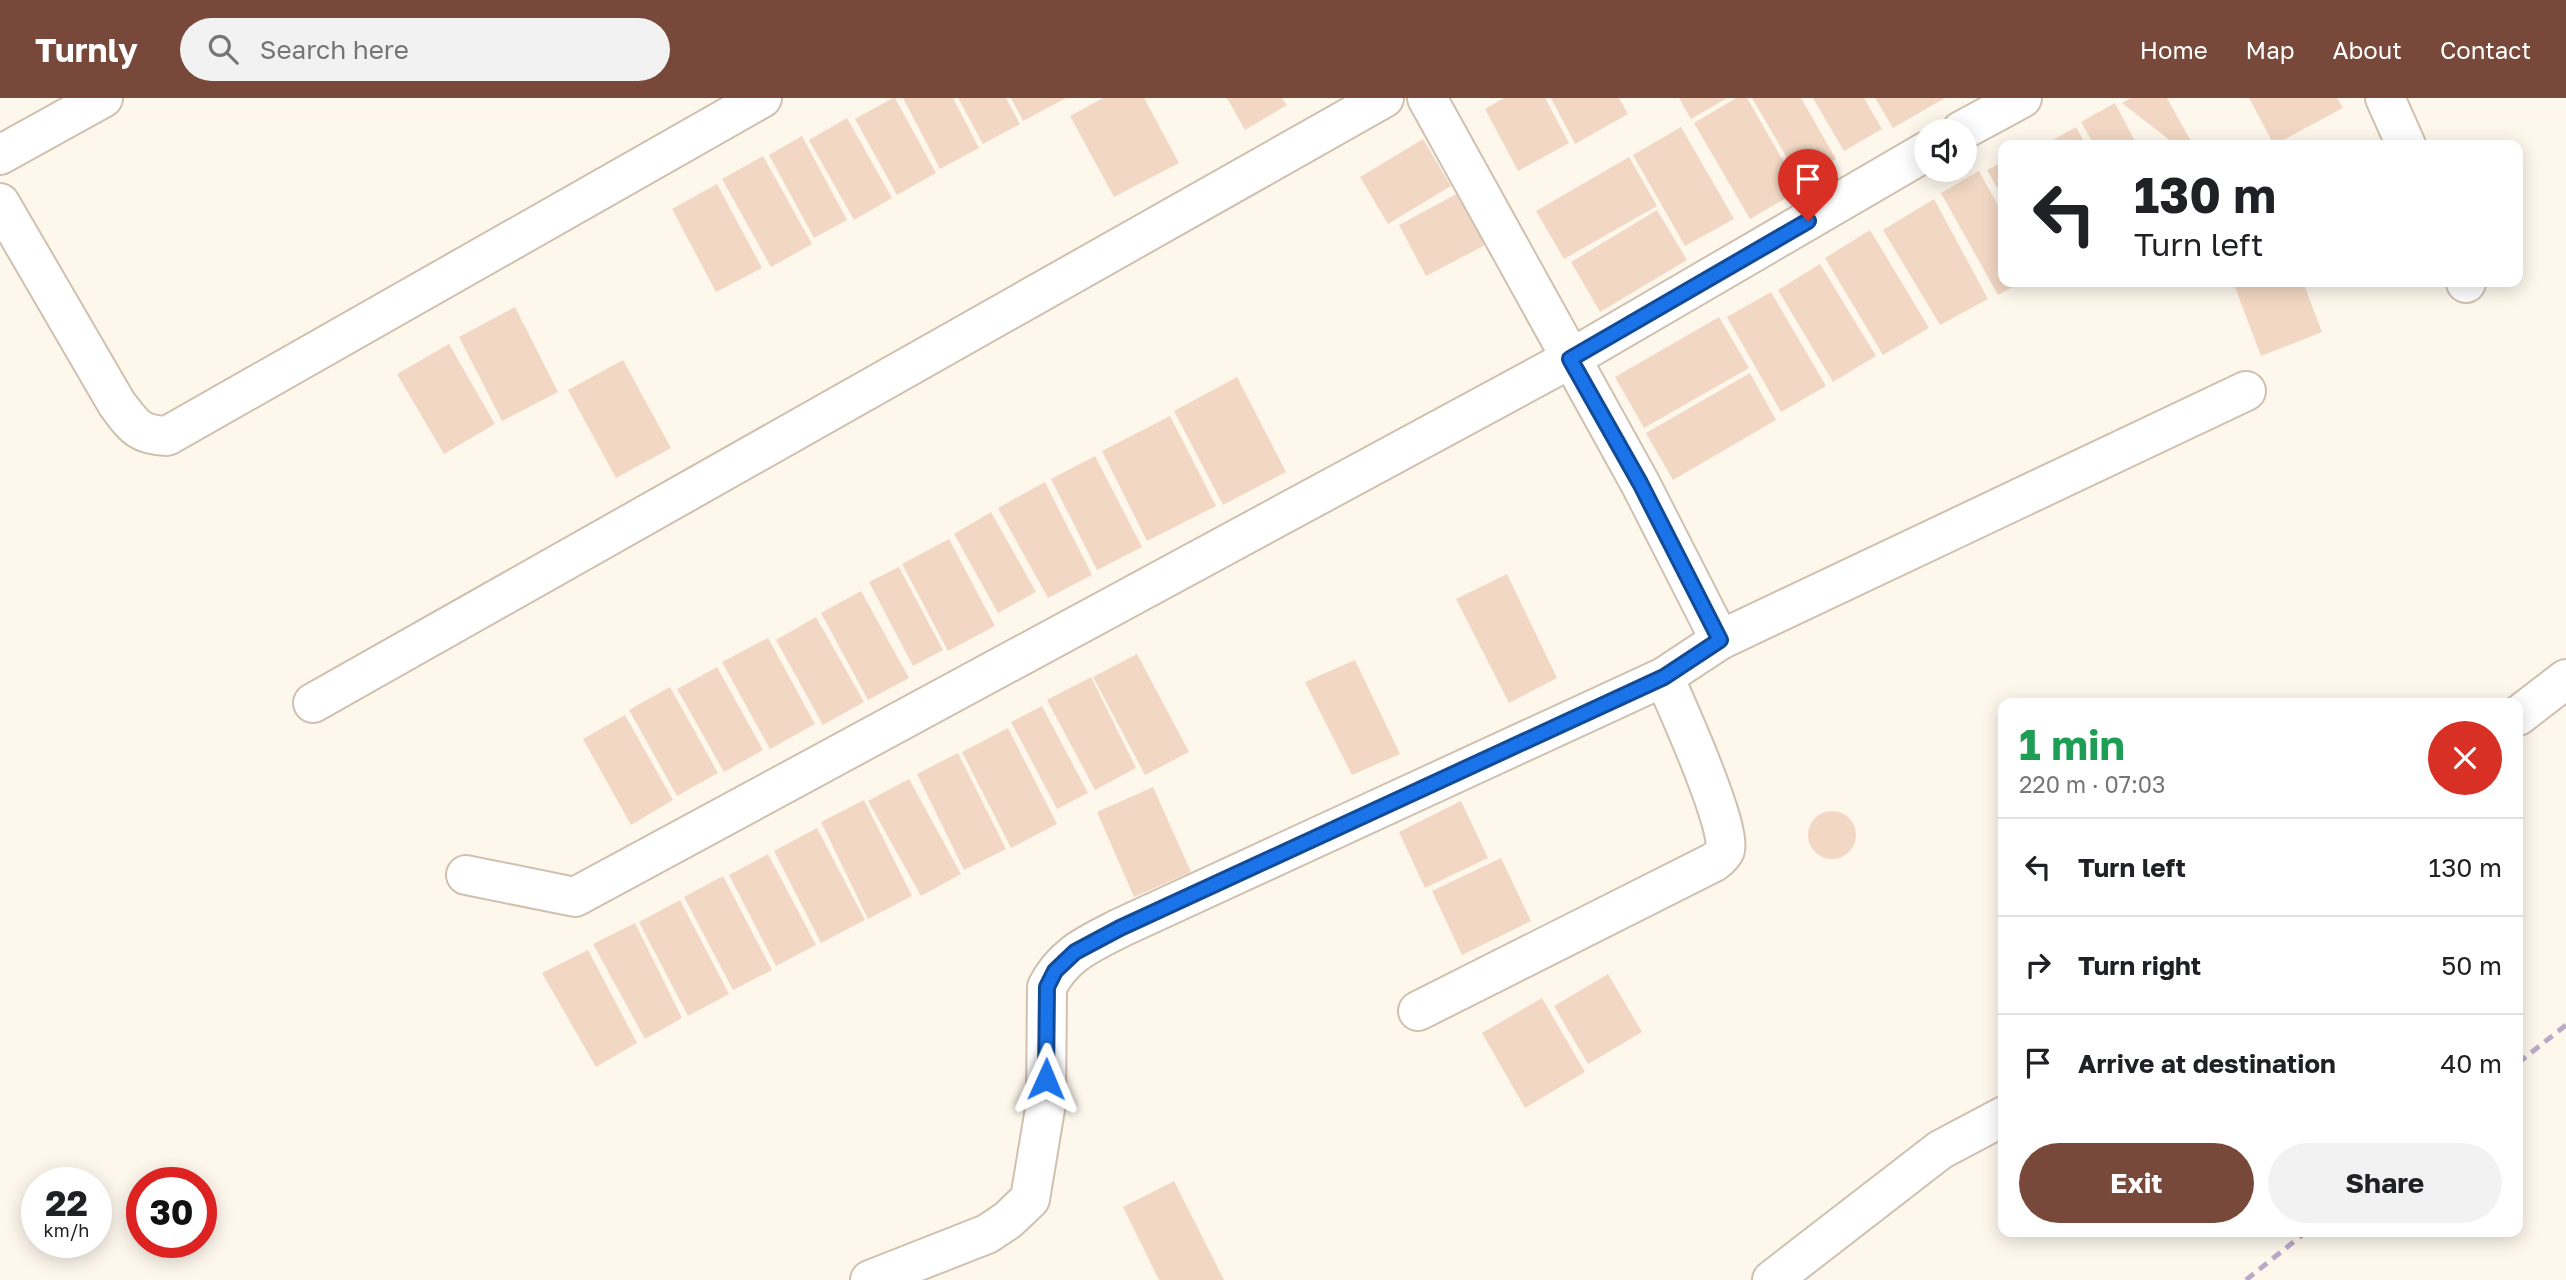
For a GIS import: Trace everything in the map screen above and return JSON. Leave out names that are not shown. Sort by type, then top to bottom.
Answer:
[{"type":"street","points":[[0,155],[103,98]]},
{"type":"street","points":[[0,203],[117,404],[136,429],[148,435],[167,436],[762,98]]},
{"type":"street","points":[[313,703],[959,341],[1384,98]]},
{"type":"street","points":[[1427,98],[1640,483],[1720,640]]},
{"type":"street","points":[[1977,122],[2022,98]]},
{"type":"street","points":[[2385,98],[2404,140]]},
{"type":"street","points":[[466,875],[575,897],[1570,359],[1914,160]]},
{"type":"street","points":[[870,1280],[987,1234],[1009,1220],[1030,1199],[1046,1103],[1047,987],[1055,971],[1075,952],[1120,928],[1664,677],[1720,640],[2246,391]]},
{"type":"street","points":[[1418,1011],[1721,856],[1726,841],[1699,755],[1664,677]]},
{"type":"street","points":[[2523,712],[2566,678]]},
{"type":"street","points":[[1772,1280],[1940,1150],[1998,1119]]},
{"type":"building","points":[[893,98],[936,173],[897,195],[855,119]]},
{"type":"building","points":[[903,98],[953,98],[979,148],[940,169]]},
{"type":"building","points":[[958,98],[1006,98],[1020,124],[983,144]]},
{"type":"building","points":[[1011,98],[1066,98],[1023,121]]},
{"type":"building","points":[[1103,98],[1144,98],[1179,163],[1114,197],[1070,116]]},
{"type":"building","points":[[1227,98],[1282,98],[1287,105],[1245,130]]},
{"type":"building","points":[[1504,98],[1545,98],[1569,143],[1518,171],[1485,109]]},
{"type":"building","points":[[1551,98],[1619,98],[1628,114],[1575,144]]},
{"type":"building","points":[[1679,98],[1727,98],[1691,119]]},
{"type":"building","points":[[1736,98],[1747,98],[1800,190],[1750,219],[1694,123]]},
{"type":"building","points":[[1752,98],[1801,98],[1836,159],[1800,180]]},
{"type":"building","points":[[1813,98],[1864,98],[1882,129],[1844,151]]},
{"type":"building","points":[[1875,98],[1945,98],[1893,128]]},
{"type":"building","points":[[2131,98],[2167,98],[2190,140],[2170,140],[2122,103]]},
{"type":"building","points":[[2249,98],[2337,98],[2343,108],[2283,140],[2271,140]]},
{"type":"building","points":[[2115,103],[2134,140],[2091,140],[2081,122]]},
{"type":"building","points":[[847,118],[892,198],[854,220],[809,140]]},
{"type":"building","points":[[1681,127],[1734,219],[1685,246],[1633,155]]},
{"type":"building","points":[[2076,127],[2083,140],[2053,140]]},
{"type":"building","points":[[802,136],[847,220],[814,238],[769,155]]},
{"type":"building","points":[[1423,139],[1451,186],[1388,224],[1360,177]]},
{"type":"building","points":[[763,156],[812,244],[771,267],[722,179]]},
{"type":"building","points":[[1629,157],[1657,206],[1564,259],[1536,211]]},
{"type":"building","points":[[1998,164],[1998,189],[1987,170]]},
{"type":"building","points":[[1979,171],[1998,205],[1998,287],[2013,287],[1998,295],[1941,193],[1960,182],[1977,182]]},
{"type":"building","points":[[717,184],[762,268],[716,292],[672,209]]},
{"type":"building","points":[[1462,191],[1489,243],[1426,276],[1399,225]]},
{"type":"building","points":[[1934,199],[1988,299],[1940,325],[1883,230]]},
{"type":"building","points":[[1657,210],[1687,260],[1600,312],[1571,262]]},
{"type":"building","points":[[1870,230],[1929,328],[1883,355],[1825,258]]},
{"type":"building","points":[[1820,264],[1876,356],[1833,382],[1778,290]]},
{"type":"building","points":[[2235,287],[2305,287],[2322,332],[2261,356]]},
{"type":"building","points":[[1771,292],[1826,386],[1781,412],[1727,317]]},
{"type":"building","points":[[515,307],[558,392],[502,421],[459,337]]},
{"type":"building","points":[[1719,317],[1749,368],[1644,428],[1615,377]]},
{"type":"building","points":[[449,344],[495,424],[444,454],[397,374]]},
{"type":"building","points":[[623,360],[671,448],[616,478],[568,390]]},
{"type":"building","points":[[1750,373],[1776,420],[1673,480],[1646,433]]},
{"type":"building","points":[[1237,377],[1286,472],[1223,505],[1174,411]]},
{"type":"building","points":[[1170,416],[1216,506],[1147,541],[1102,451]]},
{"type":"building","points":[[1095,456],[1142,547],[1097,570],[1051,479]]},
{"type":"building","points":[[1045,482],[1092,575],[1048,598],[998,508]]},
{"type":"building","points":[[991,512],[1036,592],[998,613],[954,534]]},
{"type":"building","points":[[949,539],[995,626],[948,651],[902,564]]},
{"type":"building","points":[[899,567],[943,650],[913,666],[869,582]]},
{"type":"building","points":[[1507,574],[1557,678],[1509,703],[1456,599]]},
{"type":"building","points":[[861,591],[909,678],[868,700],[821,613]]},
{"type":"building","points":[[816,617],[864,702],[823,725],[776,640]]},
{"type":"building","points":[[768,638],[815,724],[770,749],[722,662]]},
{"type":"building","points":[[1137,654],[1189,752],[1145,775],[1093,677]]},
{"type":"building","points":[[1355,660],[1400,754],[1352,775],[1305,682]]},
{"type":"building","points":[[717,667],[763,750],[724,772],[677,689]]},
{"type":"building","points":[[1091,677],[1136,768],[1095,790],[1047,700]]},
{"type":"building","points":[[670,687],[718,773],[677,796],[629,710]]},
{"type":"building","points":[[1042,706],[1088,793],[1057,809],[1011,722]]},
{"type":"building","points":[[625,715],[673,800],[631,825],[583,739]]},
{"type":"building","points":[[1008,728],[1057,824],[1011,848],[962,752]]},
{"type":"building","points":[[958,753],[1006,849],[964,870],[917,774]]},
{"type":"building","points":[[909,779],[961,874],[921,896],[868,801]]},
{"type":"building","points":[[1153,787],[1191,872],[1134,897],[1097,812]]},
{"type":"building","points":[[864,800],[912,896],[868,919],[821,822]]},
{"type":"building","points":[[1461,801],[1488,858],[1425,888],[1399,832]]},
{"type":"building","points":[[1832,811],[1849,818],[1856,835],[1849,852],[1832,859],[1815,852],[1808,835],[1815,818]]},
{"type":"building","points":[[817,828],[865,920],[821,943],[774,851]]},
{"type":"building","points":[[768,854],[816,945],[776,966],[729,875]]},
{"type":"building","points":[[1501,858],[1531,921],[1462,955],[1432,891]]},
{"type":"building","points":[[723,876],[772,970],[733,990],[684,897]]},
{"type":"building","points":[[680,900],[729,994],[688,1016],[639,922]]},
{"type":"building","points":[[635,923],[682,1018],[645,1039],[593,944]]},
{"type":"building","points":[[588,950],[637,1043],[596,1067],[542,973]]},
{"type":"building","points":[[1608,974],[1642,1032],[1588,1064],[1554,1006]]},
{"type":"building","points":[[1542,998],[1585,1072],[1525,1108],[1482,1033]]},
{"type":"building","points":[[1174,1181],[1224,1280],[1159,1280],[1123,1207]]},
{"type":"railway","points":[[2523,1059],[2566,1025]]},
{"type":"railway","points":[[2246,1280],[2300,1237]]},
{"type":"route","points":[[1046,1079],[1047,987],[1055,971],[1075,952],[1120,928],[1664,677],[1720,640],[1640,483],[1570,359],[1808,221]]}]
